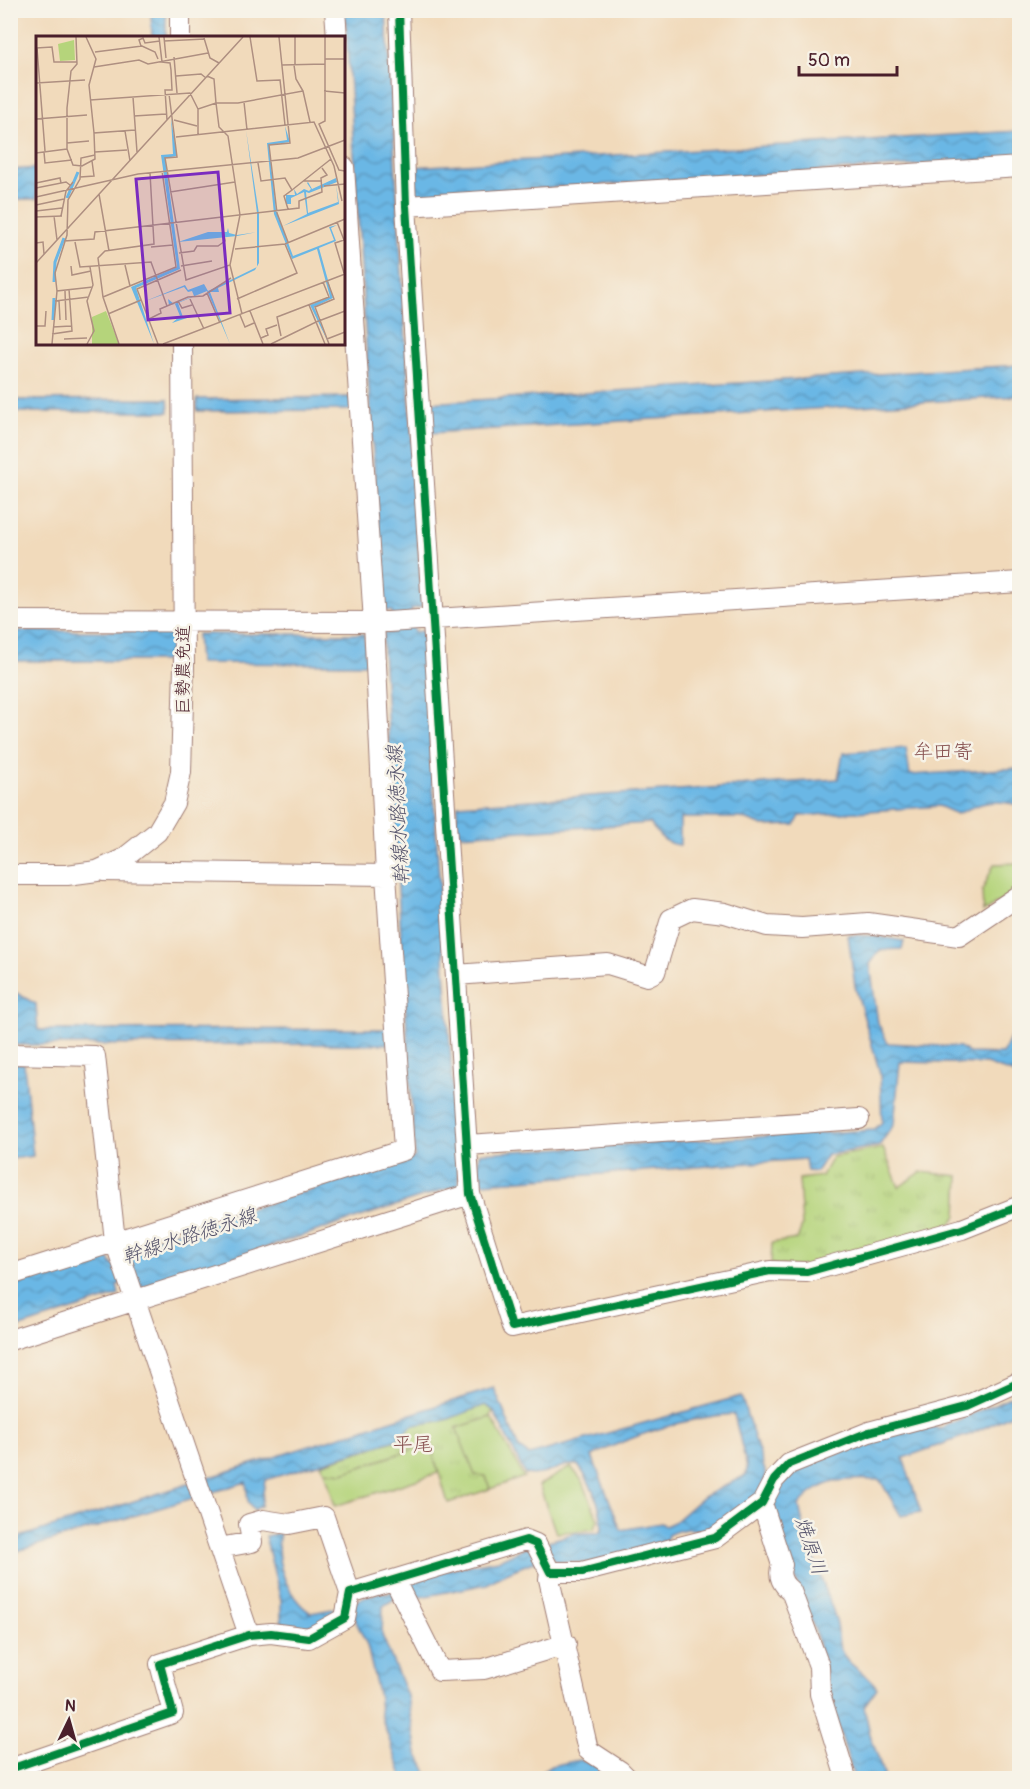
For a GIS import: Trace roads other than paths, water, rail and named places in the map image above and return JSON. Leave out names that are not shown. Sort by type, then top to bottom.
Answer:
[{"type":"street","points":[[180,10],[180,36]]},
{"type":"street","points":[[335,10],[337,36]]},
{"type":"street","points":[[399,10],[424,619],[456,975],[470,1194],[512,1327],[770,1271],[807,1272],[963,1229],[1020,1206]]},
{"type":"street","points":[[406,206],[1020,166]]},
{"type":"street","points":[[10,1275],[117,1245],[404,1150],[386,875],[381,622],[345,179]]},
{"type":"street","name":"巨勢農免道","points":[[10,875],[67,875],[97,871],[123,859],[157,832],[174,803],[182,772],[182,345]]},
{"type":"street","points":[[10,621],[381,622],[1019,587]]},
{"type":"street","points":[[97,871],[386,875]]},
{"type":"street","points":[[456,975],[608,964],[647,976],[655,972],[671,920],[692,909],[724,913],[767,926],[802,928],[868,923],[959,936],[1020,895]]},
{"type":"street","points":[[19,1054],[95,1056],[117,1245],[249,1635]]},
{"type":"street","points":[[467,1145],[859,1119]]},
{"type":"street","points":[[10,1340],[132,1294],[470,1194]]},
{"type":"street","points":[[13,1769],[173,1713],[160,1664],[249,1635],[271,1633],[309,1638],[348,1604],[400,1590],[456,1559],[526,1540],[544,1558],[582,1572],[715,1538],[767,1492],[789,1464],[859,1436],[925,1415],[967,1406],[1020,1382]]},
{"type":"street","points":[[767,1492],[782,1565],[779,1572],[784,1586],[792,1591],[819,1666],[820,1694],[846,1779]]},
{"type":"street","points":[[219,1548],[252,1542],[249,1524],[263,1520],[289,1524],[324,1517],[348,1604]]},
{"type":"street","points":[[544,1558],[566,1644],[588,1750],[621,1771],[627,1779]]},
{"type":"street","points":[[400,1590],[440,1671],[484,1668],[566,1644]]},
{"type":"water","points":[[151,11],[166,11],[166,36],[152,36]]},
{"type":"water","name":"幹線水路徳永線","points":[[345,11],[386,11],[422,607],[411,609],[414,632],[423,631],[459,1185],[141,1288],[136,1278],[117,1285],[119,1295],[11,1330],[10,1285],[107,1254],[112,1265],[131,1258],[128,1247],[415,1157],[383,651],[383,633],[394,632],[392,611],[383,611]]},
{"type":"water","points":[[1019,131],[1019,159],[417,196],[413,167]]},
{"type":"water","points":[[36,168],[36,199],[11,199],[11,170]]},
{"type":"water","points":[[1019,365],[1019,396],[431,433],[428,403]]},
{"type":"water","points":[[351,397],[352,410],[197,411],[197,399]]},
{"type":"water","points":[[168,399],[169,412],[11,412],[11,400]]},
{"type":"water","points":[[11,631],[172,631],[174,661],[11,661]]},
{"type":"water","points":[[197,634],[364,634],[367,664],[199,663]]},
{"type":"water","points":[[906,748],[910,775],[1019,768],[1019,805],[1001,802],[987,803],[957,814],[939,806],[800,816],[795,825],[763,826],[742,818],[680,818],[680,845],[666,841],[650,823],[460,835],[456,820],[458,805],[838,779],[843,753]]},
{"type":"water","points":[[848,935],[876,936],[904,941],[902,949],[880,950],[870,964],[878,1023],[888,1043],[960,1047],[969,1053],[1002,1054],[1019,1024],[1019,1083],[1015,1074],[986,1064],[900,1062],[894,1124],[879,1146],[827,1155],[816,1172],[807,1171],[805,1159],[482,1183],[478,1167],[479,1153],[874,1130],[882,1122],[880,1073],[855,986]]},
{"type":"water","points":[[11,990],[36,1004],[38,1030],[388,1029],[389,1044],[11,1045],[10,1031],[15,1027],[16,1014],[11,1009]]},
{"type":"water","points":[[24,1063],[33,1156],[11,1159],[10,1113],[13,1112],[11,1064]]},
{"type":"water","points":[[494,1388],[519,1448],[529,1455],[741,1396],[765,1471],[765,1478],[788,1473],[858,1442],[924,1423],[939,1429],[1019,1393],[1019,1411],[971,1434],[903,1458],[921,1512],[901,1516],[880,1480],[856,1479],[835,1482],[817,1489],[799,1505],[811,1549],[836,1620],[840,1648],[847,1660],[877,1688],[864,1706],[870,1734],[885,1778],[854,1778],[827,1689],[817,1636],[790,1565],[755,1500],[706,1532],[696,1529],[678,1531],[668,1535],[666,1541],[592,1563],[556,1561],[550,1555],[506,1573],[487,1584],[421,1597],[404,1593],[383,1606],[382,1635],[407,1696],[417,1753],[430,1778],[403,1778],[380,1714],[379,1698],[367,1645],[352,1613],[297,1629],[281,1623],[281,1600],[265,1536],[280,1533],[278,1544],[284,1578],[295,1598],[311,1613],[338,1608],[379,1592],[389,1593],[405,1584],[448,1569],[499,1560],[526,1547],[546,1547],[549,1541],[576,1533],[597,1533],[602,1530],[595,1495],[578,1465],[564,1466],[541,1474],[525,1474],[493,1410],[485,1405],[446,1420],[413,1425],[396,1440],[265,1480],[261,1506],[254,1510],[248,1502],[246,1482],[11,1553],[10,1540]],"holes":[[[734,1414],[747,1468],[746,1475],[703,1497],[674,1522],[665,1526],[661,1523],[621,1530],[592,1456],[661,1428],[698,1419]]]},
{"type":"water","points":[[579,1760],[603,1768],[601,1778],[509,1778],[537,1775],[551,1766]]},
{"type":"district","name":"牟田寄","points":[[943,751]]},
{"type":"district","name":"平尾","points":[[413,1444]]},
{"type":"water label","name":"焼原川","points":[[811,1546]]}]
